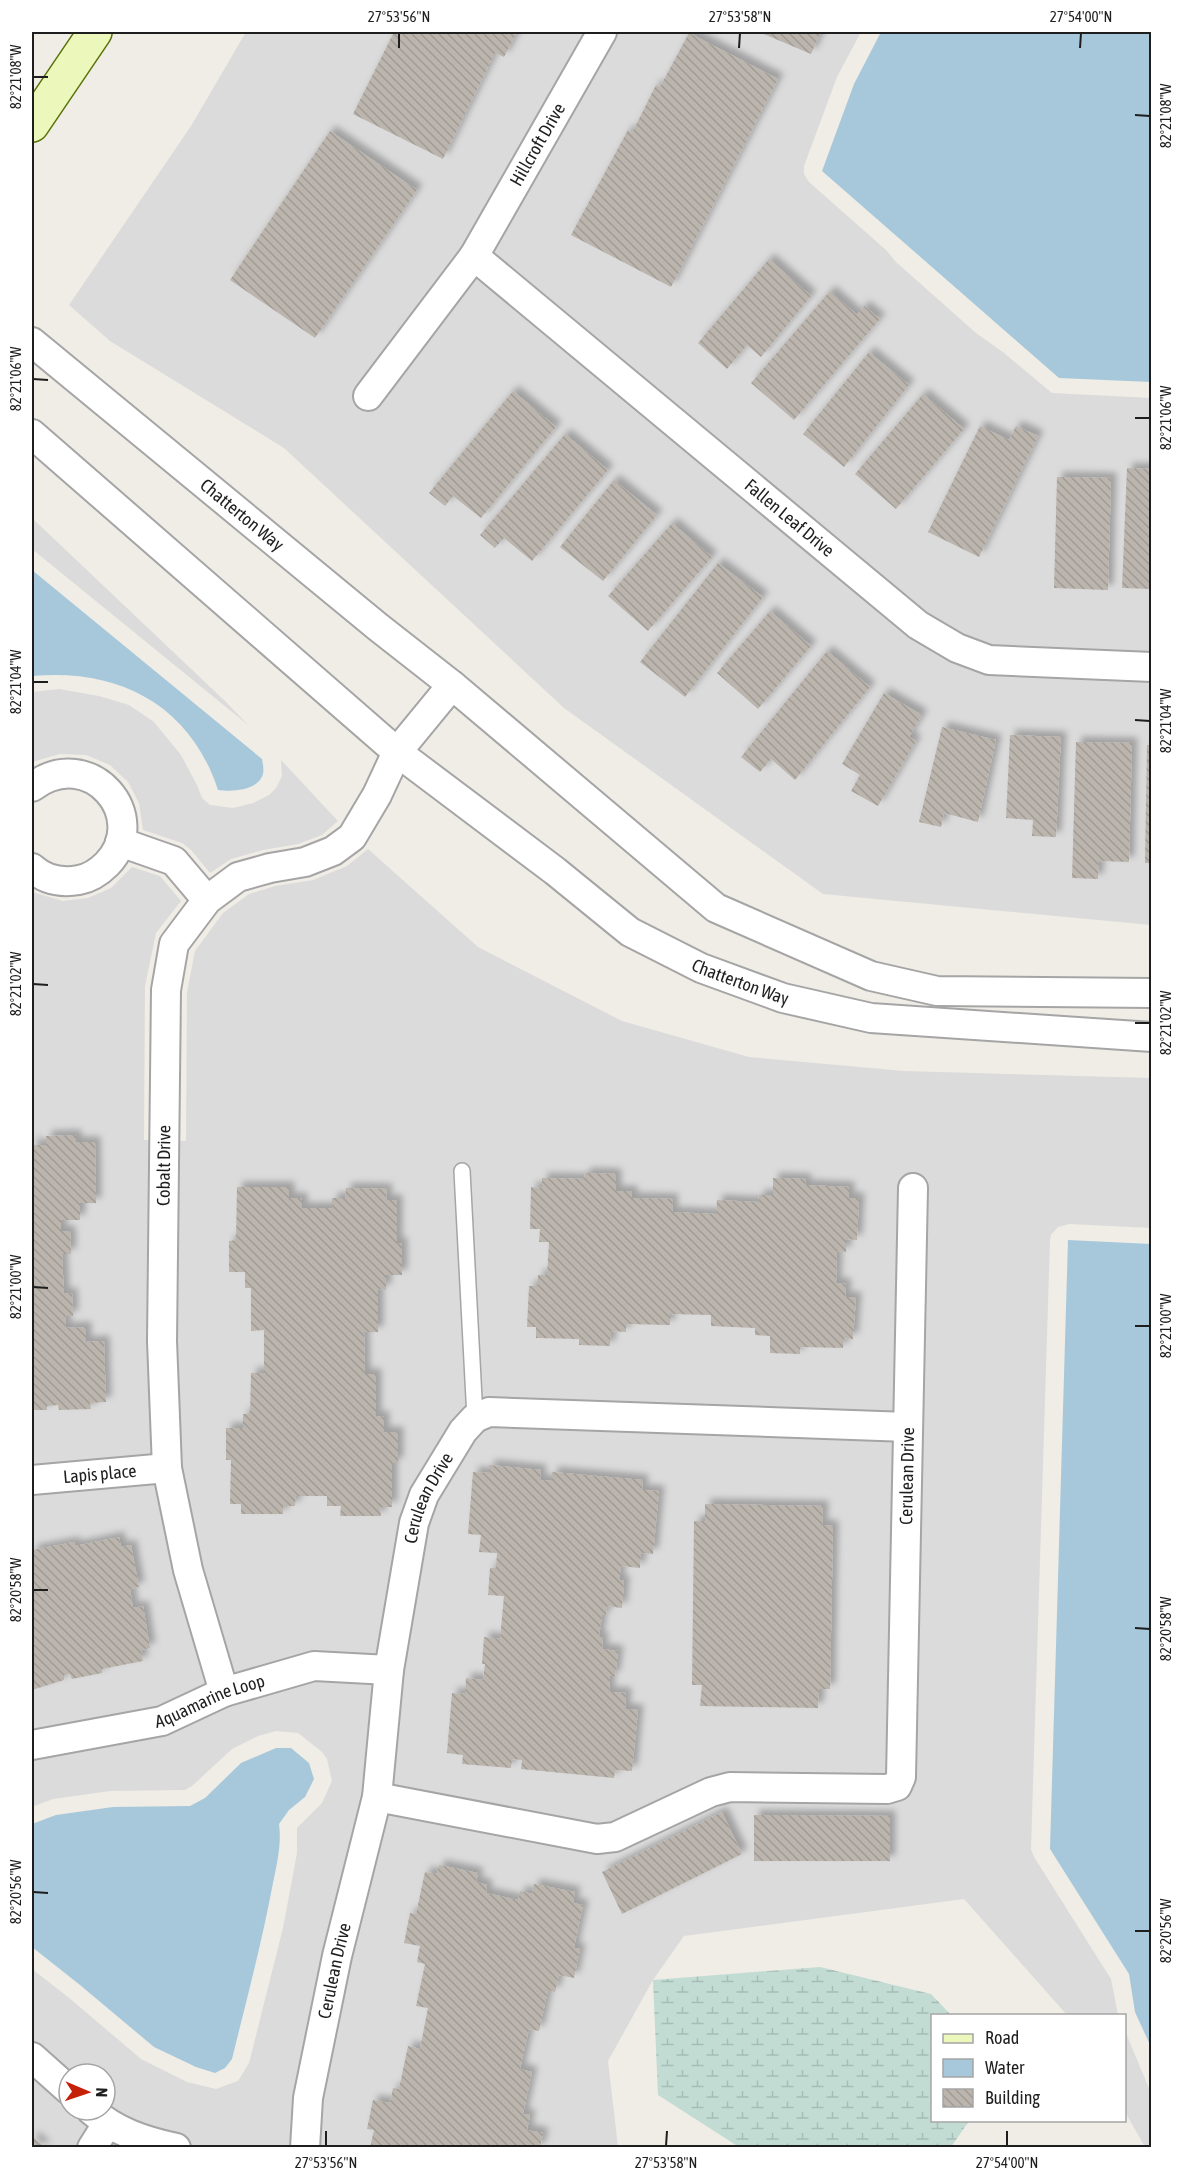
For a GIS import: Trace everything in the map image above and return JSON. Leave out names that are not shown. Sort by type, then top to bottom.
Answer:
[{"type":"main road","points":[[32,126],[95,32]]},
{"type":"street","name":"Hillcroft Drive","points":[[368,396],[474,256],[602,32]]},
{"type":"street","name":"Fallen Leaf Drive","points":[[474,256],[918,625],[957,648],[989,660],[1152,667]]},
{"type":"street","name":"Chatterton Way","points":[[32,342],[378,627],[452,685],[716,908],[871,976],[937,991],[1152,993]]},
{"type":"street","name":"Chatterton Way","points":[[32,434],[397,752],[555,871],[630,932],[712,972],[783,998],[871,1018],[1152,1037]]},
{"type":"street","points":[[397,752],[452,685]]},
{"type":"street","name":"Cobalt Drive","points":[[224,1692],[188,1570],[167,1468],[162,1341],[166,990],[174,944],[207,900],[238,877],[305,862],[333,851],[352,837],[377,795],[397,752]]},
{"type":"street","points":[[32,787],[42,779],[60,773],[77,773],[95,779],[109,791],[118,807],[122,824],[120,842],[112,858],[100,871],[85,879],[67,882],[49,879],[32,868]]},
{"type":"street","points":[[120,842],[174,861],[207,900]]},
{"type":"street","points":[[908,1427],[913,1188]]},
{"type":"street","name":"Cerulean Drive","points":[[305,2148],[305,2115],[312,2076],[337,1956],[377,1797],[389,1670],[414,1522],[424,1495],[463,1431],[475,1418],[489,1412],[908,1427],[901,1776],[897,1786],[887,1789],[730,1787],[711,1792],[615,1837],[597,1839],[377,1797]]},
{"type":"street","name":"Lapis place","points":[[32,1480],[167,1468]]},
{"type":"street","name":"Aquamarine Loop","points":[[32,1745],[162,1721],[224,1692],[314,1666],[389,1670]]},
{"type":"street","points":[[32,2057],[57,2079]]},
{"type":"street","points":[[97,2127],[176,2148]]},
{"type":"lane","points":[[462,1171],[475,1418]]},
{"type":"shaded area","points":[[246,32],[861,32],[837,77],[804,166],[804,174],[809,182],[976,333],[1052,393],[1151,398],[1151,925],[823,894],[564,708],[284,448],[110,341],[69,305],[191,126]]},
{"type":"shaded area","points":[[32,518],[226,702],[248,725],[32,549]]},
{"type":"shaded area","points":[[59,689],[99,696],[129,705],[154,722],[181,755],[202,798],[210,805],[233,808],[253,803],[269,795],[276,788],[282,776],[281,760],[338,821],[322,835],[298,844],[231,859],[210,873],[191,850],[182,843],[143,830],[139,803],[128,782],[110,765],[86,755],[60,754],[32,762],[32,692]]},
{"type":"shaded area","points":[[368,849],[478,947],[622,1021],[749,1057],[904,1071],[1151,1078],[1151,1228],[1069,1224],[1058,1227],[1050,1240],[1031,1849],[1111,1979],[1118,2014],[1066,2014],[964,1899],[684,1936],[653,1980],[608,2061],[618,2147],[32,2148],[32,1969],[141,2059],[187,2082],[216,2089],[238,2081],[249,2063],[283,1928],[297,1853],[297,1828],[322,1803],[332,1781],[327,1759],[322,1752],[298,1733],[276,1731],[258,1736],[232,1749],[185,1790],[110,1791],[53,1799],[32,1807],[32,892],[63,901],[88,898],[111,888],[132,867],[160,876],[181,901],[156,933],[145,986],[144,1140],[186,1141],[187,992],[195,951],[223,913],[249,894],[275,886],[313,880],[347,866]]},
{"type":"shaded area","points":[[1126,2033],[1151,2093],[1151,2147],[1145,2147],[1126,2114]]},
{"type":"green space","points":[[820,1967],[931,1994],[950,2014],[931,2014],[931,2122],[968,2122],[951,2147],[739,2147],[658,2095],[653,1980]]},
{"type":"water","points":[[881,32],[1151,32],[1151,382],[1059,378],[822,171],[854,84]]},
{"type":"water","points":[[32,570],[262,759],[263,772],[260,780],[244,789],[218,790],[205,760],[189,735],[170,714],[147,698],[121,686],[93,678],[64,675],[32,676]]},
{"type":"water","points":[[1068,1240],[1151,1244],[1151,2047],[1135,2012],[1129,1974],[1050,1849]]},
{"type":"water","points":[[276,1748],[291,1748],[309,1763],[314,1779],[305,1797],[289,1810],[279,1824],[279,1848],[275,1872],[232,2059],[225,2068],[215,2073],[196,2067],[154,2047],[32,1947],[32,1824],[56,1815],[113,1807],[190,1806],[205,1798],[241,1763]]},
{"type":"building","points":[[394,32],[517,32],[504,57],[495,53],[443,159],[353,114]]},
{"type":"building","points":[[759,32],[821,32],[811,54]]},
{"type":"building","points":[[689,33],[778,79],[671,287],[571,235],[628,130],[632,133],[656,85],[660,87]]},
{"type":"building","points":[[330,131],[417,190],[315,338],[230,280]]},
{"type":"building","points":[[769,259],[811,296],[761,357],[747,345],[727,369],[698,343]]},
{"type":"building","points":[[830,291],[857,315],[864,306],[880,319],[794,420],[751,383]]},
{"type":"building","points":[[869,352],[909,385],[844,467],[803,434]]},
{"type":"building","points":[[513,391],[556,427],[481,518],[453,496],[445,506],[429,493]]},
{"type":"building","points":[[923,394],[964,429],[896,509],[855,474]]},
{"type":"building","points":[[980,426],[1009,440],[1016,426],[1038,436],[979,557],[928,532]]},
{"type":"building","points":[[565,434],[608,470],[532,561],[504,538],[495,548],[480,535]]},
{"type":"building","points":[[1127,468],[1152,469],[1152,589],[1122,588]]},
{"type":"building","points":[[1057,477],[1111,478],[1108,590],[1054,588]]},
{"type":"building","points":[[614,480],[657,515],[603,581],[560,547]]},
{"type":"building","points":[[672,523],[712,557],[648,631],[608,596]]},
{"type":"building","points":[[718,563],[763,597],[685,697],[640,662]]},
{"type":"building","points":[[770,611],[811,646],[758,709],[717,673]]},
{"type":"building","points":[[827,651],[870,687],[795,780],[771,759],[760,772],[741,757]]},
{"type":"building","points":[[884,693],[922,715],[909,737],[916,741],[878,806],[851,791],[860,775],[842,764]]},
{"type":"building","points":[[942,727],[996,740],[978,822],[944,813],[941,827],[919,822]]},
{"type":"building","points":[[1010,735],[1061,737],[1056,837],[1032,836],[1033,820],[1006,818]]},
{"type":"building","points":[[1076,742],[1132,743],[1129,862],[1099,861],[1098,879],[1072,878]]},
{"type":"building","points":[[1147,745],[1152,745],[1152,863],[1145,863]]},
{"type":"building","points":[[76,1135],[76,1142],[95,1142],[96,1203],[80,1203],[80,1220],[61,1220],[61,1231],[70,1231],[71,1254],[62,1254],[64,1294],[72,1293],[73,1316],[65,1316],[66,1328],[86,1327],[86,1342],[104,1341],[106,1402],[90,1403],[91,1409],[59,1410],[58,1405],[47,1406],[47,1410],[32,1410],[32,1140],[34,1140],[34,1145],[46,1145],[46,1136]]},
{"type":"building","points":[[585,1173],[616,1174],[616,1191],[632,1191],[632,1198],[673,1199],[672,1212],[716,1214],[717,1200],[758,1202],[759,1195],[773,1195],[773,1178],[806,1179],[805,1185],[849,1187],[849,1198],[859,1198],[857,1240],[846,1239],[846,1252],[837,1251],[836,1283],[846,1284],[845,1297],[856,1297],[853,1339],[844,1338],[843,1348],[800,1347],[800,1354],[770,1353],[770,1336],[755,1335],[755,1328],[711,1326],[711,1315],[670,1314],[670,1325],[626,1324],[626,1332],[611,1331],[610,1346],[579,1345],[579,1339],[536,1338],[536,1327],[527,1327],[529,1286],[538,1286],[538,1275],[547,1275],[549,1242],[539,1242],[540,1229],[530,1229],[531,1187],[542,1188],[542,1178],[584,1179]]},
{"type":"building","points":[[237,1187],[289,1187],[289,1198],[302,1198],[302,1208],[332,1208],[332,1198],[345,1198],[346,1188],[387,1189],[386,1200],[397,1200],[397,1243],[402,1243],[402,1275],[386,1275],[386,1290],[378,1289],[378,1332],[364,1332],[365,1374],[376,1374],[376,1417],[384,1416],[384,1432],[398,1432],[398,1463],[392,1463],[392,1507],[380,1507],[381,1516],[340,1516],[341,1506],[327,1506],[327,1496],[296,1496],[295,1506],[283,1506],[283,1514],[241,1514],[241,1504],[230,1504],[231,1460],[226,1460],[226,1428],[243,1428],[243,1414],[250,1414],[251,1373],[264,1373],[264,1330],[251,1331],[251,1288],[245,1288],[245,1272],[229,1272],[229,1241],[236,1240]]},
{"type":"building","points":[[489,1465],[541,1470],[540,1480],[552,1481],[552,1472],[643,1480],[642,1490],[659,1491],[653,1554],[641,1553],[640,1568],[621,1566],[619,1580],[624,1581],[622,1608],[607,1606],[606,1615],[602,1615],[599,1637],[603,1638],[602,1649],[618,1651],[615,1676],[610,1676],[609,1692],[626,1693],[625,1709],[638,1710],[632,1771],[615,1770],[614,1778],[521,1769],[522,1760],[512,1759],[511,1768],[462,1764],[463,1755],[447,1753],[452,1693],[465,1694],[466,1678],[483,1680],[484,1637],[500,1639],[504,1596],[488,1595],[490,1568],[496,1568],[497,1553],[479,1552],[481,1535],[468,1534],[473,1472],[489,1473]]},
{"type":"building","points":[[705,1504],[823,1506],[822,1525],[833,1526],[830,1689],[819,1689],[818,1708],[700,1706],[702,1685],[692,1685],[694,1521],[705,1521]]},
{"type":"building","points":[[119,1537],[121,1547],[131,1545],[139,1587],[130,1589],[133,1608],[143,1606],[150,1648],[141,1650],[143,1661],[102,1669],[102,1673],[72,1679],[70,1674],[64,1675],[64,1680],[32,1690],[32,1550],[74,1542],[75,1546]]},
{"type":"building","points":[[722,1812],[742,1854],[622,1914],[602,1872]]},
{"type":"building","points":[[754,1815],[890,1816],[890,1861],[754,1861]]},
{"type":"building","points":[[439,1865],[478,1873],[476,1882],[487,1885],[486,1893],[518,1900],[520,1891],[532,1894],[534,1884],[575,1892],[573,1903],[583,1905],[574,1948],[580,1949],[574,1978],[559,1975],[555,1992],[548,1990],[539,2031],[529,2029],[520,2069],[532,2072],[523,2114],[530,2115],[527,2130],[543,2133],[540,2148],[370,2148],[374,2130],[367,2129],[373,2100],[390,2103],[393,2088],[399,2089],[408,2046],[420,2049],[428,2008],[416,2006],[425,1964],[417,1962],[420,1946],[404,1943],[410,1913],[416,1914],[425,1872],[437,1874]]},
{"type":"building","points":[[32,2136],[46,2148],[32,2148]]}]
